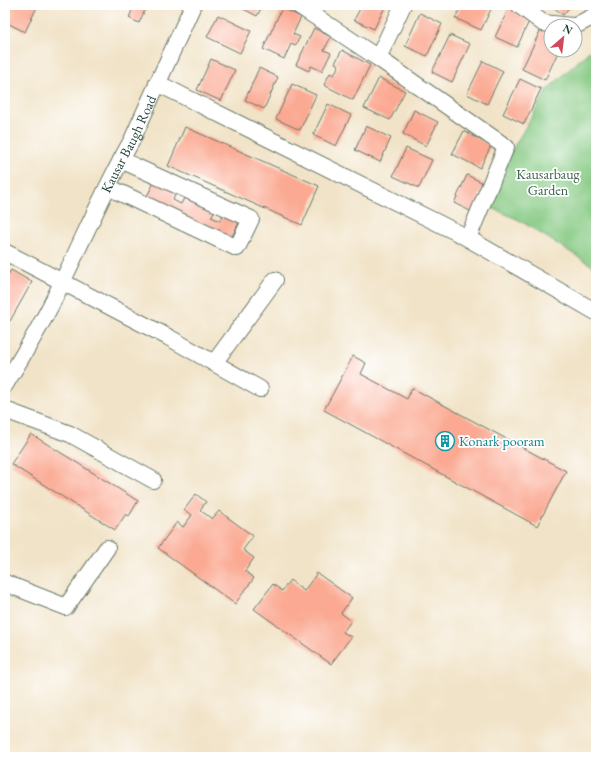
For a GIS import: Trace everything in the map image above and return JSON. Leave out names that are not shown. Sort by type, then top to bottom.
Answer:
[{"type":"street","name":"Kausar Baugh Road","points":[[5,385],[51,305],[132,140],[193,5]]},
{"type":"street","points":[[298,5],[378,58],[506,147],[468,238]]},
{"type":"street","points":[[378,58],[403,5]]},
{"type":"street","points":[[519,5],[543,23]]},
{"type":"street","points":[[583,22],[596,15]]},
{"type":"street","points":[[158,83],[468,238],[596,312]]},
{"type":"street","points":[[108,187],[237,248],[251,219],[121,160]]},
{"type":"street","points":[[5,252],[260,389]]},
{"type":"street","points":[[214,363],[276,280]]},
{"type":"street","points":[[5,410],[70,434],[153,480]]},
{"type":"street","points":[[5,583],[66,607],[107,548]]},
{"type":"green space","name":"Kausarbaug Garden","points":[[596,45],[596,268],[519,220],[481,203],[548,89]]},
{"type":"building","points":[[5,5],[38,5],[25,32],[5,22]]},
{"type":"building","points":[[134,5],[147,5],[139,23],[129,18]]},
{"type":"building","points":[[236,5],[263,5],[257,16]]},
{"type":"building","points":[[362,5],[386,5],[374,29],[354,20]]},
{"type":"building","points":[[462,5],[493,5],[481,30],[455,18]]},
{"type":"building","points":[[551,5],[571,5],[563,15]]},
{"type":"building","points":[[510,6],[531,17],[517,47],[495,37]]},
{"type":"building","points":[[282,8],[301,17],[293,34],[300,37],[295,46],[291,44],[284,59],[263,49]]},
{"type":"building","points":[[420,13],[442,24],[427,56],[405,46]]},
{"type":"building","points":[[218,15],[251,31],[240,53],[207,37]]},
{"type":"building","points":[[543,25],[543,58],[555,58],[545,80],[522,69]]},
{"type":"building","points":[[314,28],[331,37],[324,50],[331,53],[322,71],[311,66],[309,71],[296,65]]},
{"type":"building","points":[[450,35],[470,44],[452,82],[432,72]]},
{"type":"building","points":[[342,50],[370,65],[353,100],[324,85],[330,73],[334,75],[339,65],[335,63]]},
{"type":"building","points":[[211,59],[235,70],[221,101],[197,90]]},
{"type":"building","points":[[483,61],[503,71],[487,104],[467,94]]},
{"type":"building","points":[[259,68],[278,77],[264,109],[245,100]]},
{"type":"building","points":[[379,78],[405,91],[390,120],[364,108]]},
{"type":"building","points":[[520,79],[541,89],[524,124],[503,114]]},
{"type":"building","points":[[292,84],[316,95],[300,130],[276,119]]},
{"type":"building","points":[[328,104],[351,115],[336,146],[313,135]]},
{"type":"building","points":[[414,110],[438,122],[426,146],[403,134]]},
{"type":"building","points":[[366,126],[391,138],[380,162],[355,150]]},
{"type":"building","points":[[185,127],[319,186],[302,225],[168,166]]},
{"type":"building","points":[[464,131],[491,146],[480,168],[452,154]]},
{"type":"building","points":[[406,148],[432,160],[419,188],[393,176]]},
{"type":"building","points":[[467,175],[485,184],[472,212],[454,203]]},
{"type":"building","points":[[157,177],[178,188],[173,200],[181,204],[187,192],[217,207],[211,217],[220,221],[225,211],[241,219],[230,240],[146,198]]},
{"type":"building","points":[[11,270],[32,282],[10,321],[5,318],[5,280]]},
{"type":"building","name":"Konark pooram","points":[[353,356],[366,363],[361,374],[407,399],[412,388],[566,471],[537,526],[324,410]]},
{"type":"building","points":[[31,434],[138,501],[129,516],[126,514],[115,530],[11,464]]},
{"type":"building","points":[[196,494],[206,502],[200,510],[212,519],[219,511],[253,536],[243,550],[254,558],[245,571],[254,578],[235,604],[158,548],[177,522],[183,527],[192,515],[184,510]]},
{"type":"building","points":[[317,573],[352,598],[341,613],[351,621],[343,632],[351,637],[331,664],[254,609],[273,584],[282,591],[290,580],[304,591]]},
{"type":"place","name":"Konark pooram","points":[[445,441]]}]
